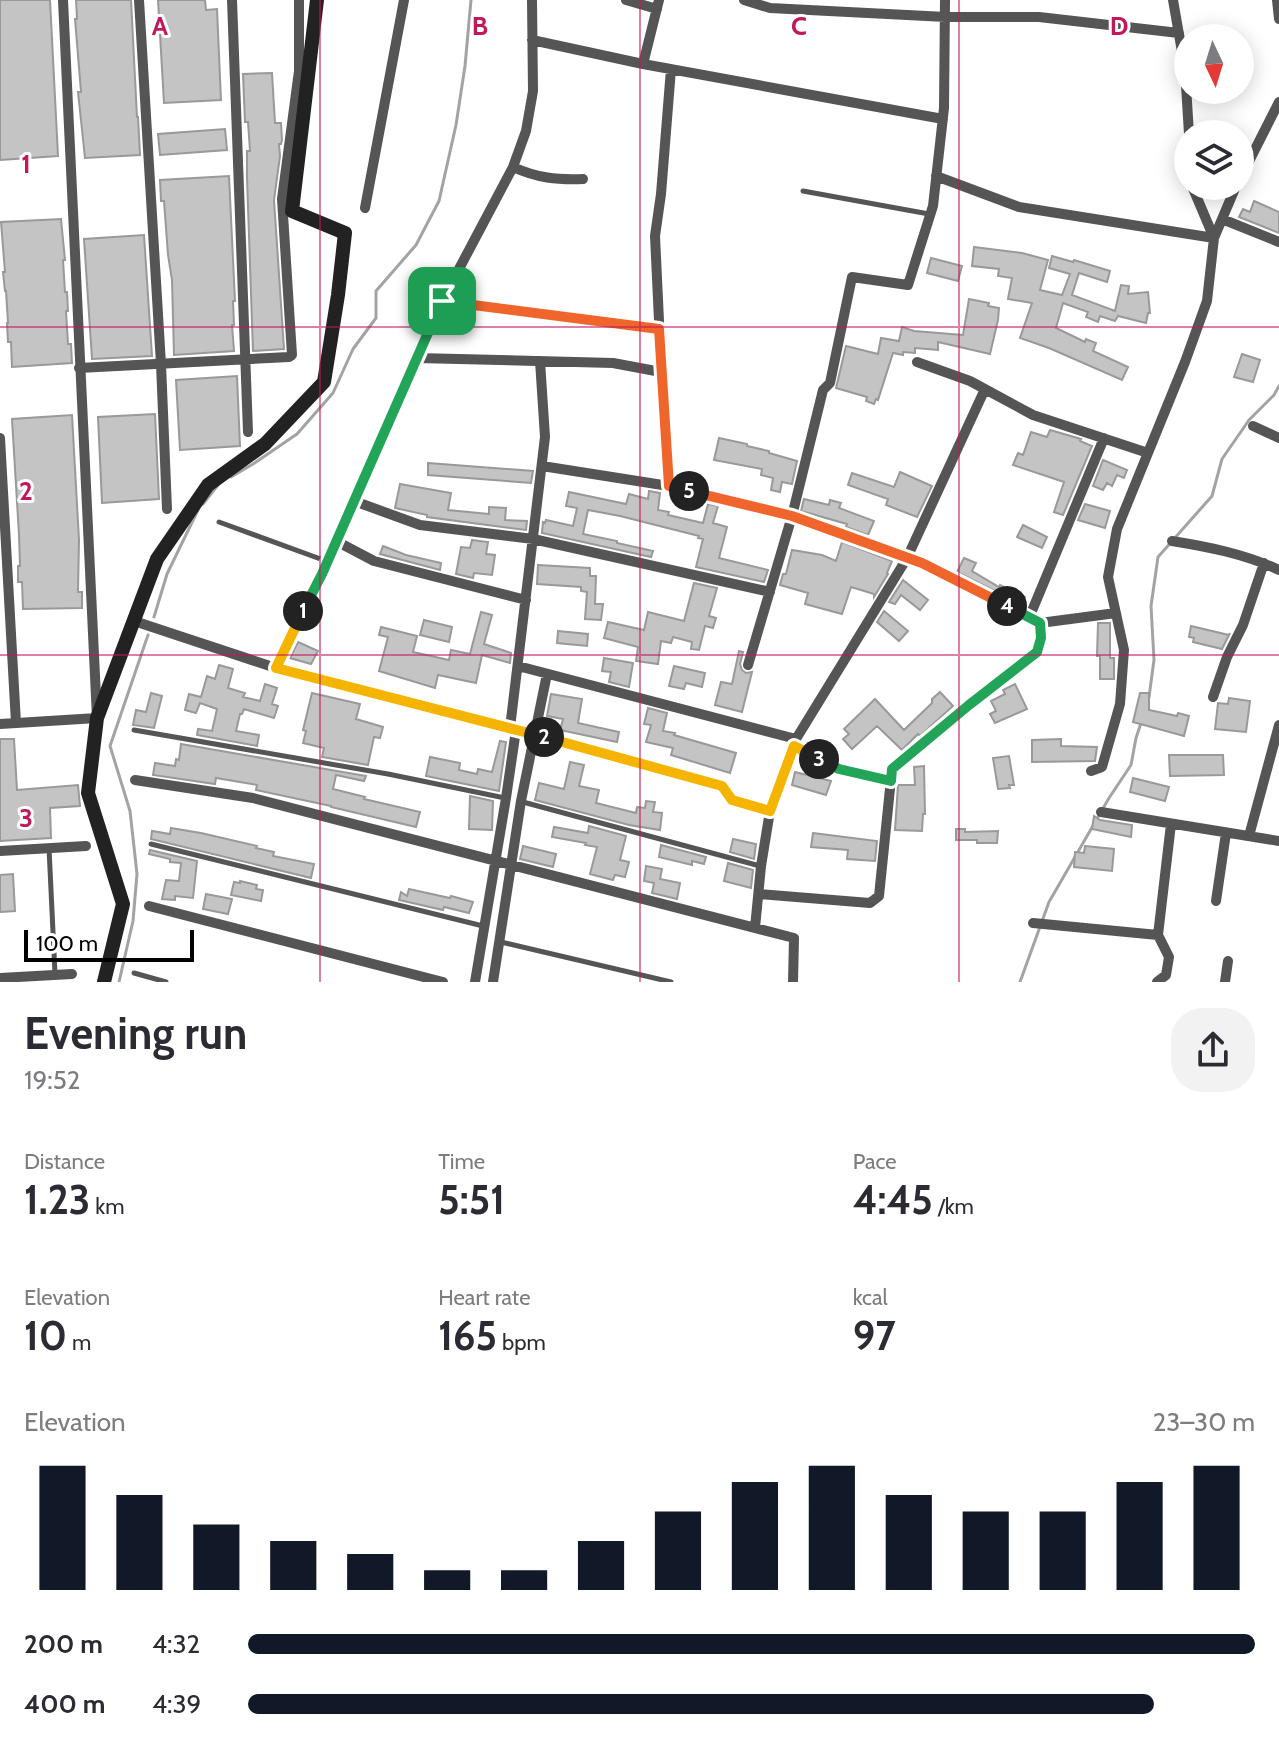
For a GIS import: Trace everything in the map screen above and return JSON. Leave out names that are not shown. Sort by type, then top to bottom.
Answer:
[{"type":"street","points":[[63,0],[97,718],[88,793],[123,904],[104,982]]},
{"type":"street","points":[[139,0],[167,509]]},
{"type":"street","points":[[232,0],[248,432]]},
{"type":"street","points":[[79,368],[289,357],[292,352],[282,199],[299,71],[299,0]]},
{"type":"street","points":[[97,718],[157,559],[208,485],[265,444],[324,382],[345,233],[292,211],[317,0]]},
{"type":"street","points":[[365,208],[404,0]]},
{"type":"street","points":[[276,668],[442,301],[513,167],[526,131],[533,91],[532,0]]},
{"type":"street","points":[[626,0],[658,5],[643,64]]},
{"type":"street","points":[[744,0],[770,8],[946,17],[1039,17],[1174,32]]},
{"type":"street","points":[[748,665],[792,516],[823,390],[830,383],[852,277],[908,285],[930,214],[943,119],[945,0]]},
{"type":"street","points":[[1173,0],[1177,24]]},
{"type":"street","points":[[1277,0],[1279,19]]},
{"type":"street","points":[[532,40],[643,64],[943,119]]},
{"type":"street","points":[[669,486],[655,236],[671,69]]},
{"type":"street","points":[[1254,151],[1279,102]]},
{"type":"street","points":[[513,167],[546,179],[583,179]]},
{"type":"street","points":[[936,176],[1019,207],[1214,238]]},
{"type":"street","points":[[1198,200],[1214,238]]},
{"type":"street","points":[[1091,771],[1102,767],[1120,704],[1124,650],[1108,577],[1117,529],[1207,301],[1214,238],[1230,200]]},
{"type":"street","points":[[1222,219],[1279,242]]},
{"type":"street","points":[[442,301],[659,329]]},
{"type":"street","points":[[417,358],[613,363],[661,372]]},
{"type":"street","points":[[475,982],[506,798],[542,466],[545,437],[540,361]]},
{"type":"street","points":[[917,362],[970,381],[1033,415],[1148,453]]},
{"type":"street","points":[[755,928],[770,811],[795,742],[907,558],[985,389]]},
{"type":"street","points":[[1253,426],[1279,438]]},
{"type":"street","points":[[0,438],[16,723]]},
{"type":"street","points":[[1029,618],[1104,438]]},
{"type":"street","points":[[542,466],[669,486],[792,516],[922,563],[1040,623],[1116,613]]},
{"type":"street","points":[[354,501],[420,525],[533,539],[770,592]]},
{"type":"street","points":[[336,541],[374,561],[526,600]]},
{"type":"street","points":[[1172,541],[1215,548],[1279,570]]},
{"type":"street","points":[[1213,697],[1227,657],[1243,625],[1264,563]]},
{"type":"street","points":[[134,621],[276,668],[722,786]]},
{"type":"street","points":[[759,894],[870,903],[879,896],[892,769],[1037,652],[1041,638],[1040,623]]},
{"type":"street","points":[[518,666],[795,742],[839,769],[891,781]]},
{"type":"street","points":[[493,982],[521,801],[547,674]]},
{"type":"street","points":[[0,724],[97,718]]},
{"type":"street","points":[[1249,836],[1279,725]]},
{"type":"street","points":[[135,780],[253,798],[794,938],[793,982]]},
{"type":"street","points":[[1101,812],[1279,841]]},
{"type":"street","points":[[1157,982],[1166,975],[1169,957],[1158,935],[1171,824]]},
{"type":"street","points":[[1216,901],[1226,833]]},
{"type":"street","points":[[0,851],[86,846]]},
{"type":"street","points":[[149,906],[443,982]]},
{"type":"street","points":[[1033,923],[1158,935]]},
{"type":"street","points":[[1225,982],[1228,961]]},
{"type":"street","points":[[0,978],[72,974]]},
{"type":"lane","points":[[803,191],[930,214]]},
{"type":"lane","points":[[219,522],[327,561]]},
{"type":"lane","points":[[134,730],[506,798]]},
{"type":"lane","points":[[722,786],[732,800],[770,811]]},
{"type":"lane","points":[[521,801],[761,866]]},
{"type":"lane","points":[[151,844],[484,927]]},
{"type":"lane","points":[[49,848],[56,975]]},
{"type":"lane","points":[[500,941],[671,982]]},
{"type":"lane","points":[[134,973],[166,982]]},
{"type":"building","points":[[0,0],[50,0],[58,156],[0,160]]},
{"type":"building","points":[[76,0],[131,0],[140,155],[85,158],[78,92],[81,92]]},
{"type":"building","points":[[158,0],[205,0],[206,10],[217,9],[221,100],[164,103]]},
{"type":"building","points":[[272,73],[275,123],[281,123],[282,140],[279,144],[274,200],[284,349],[253,351],[247,178],[247,151],[250,151],[243,74]]},
{"type":"building","points":[[225,129],[227,150],[160,155],[158,134]]},
{"type":"building","points":[[229,176],[235,301],[232,325],[234,351],[174,355],[172,280],[160,180]]},
{"type":"building","points":[[1254,201],[1279,212],[1279,233],[1239,217],[1243,209],[1250,212]]},
{"type":"building","points":[[61,219],[68,344],[71,344],[72,363],[12,367],[1,222]]},
{"type":"building","points":[[144,235],[152,356],[92,359],[84,239]]},
{"type":"building","points":[[974,247],[1048,260],[1040,290],[1062,295],[1070,274],[1049,268],[1052,256],[1110,271],[1107,282],[1079,273],[1072,295],[1115,311],[1121,285],[1129,286],[1128,294],[1148,292],[1150,313],[1146,323],[1118,316],[1115,321],[1100,316],[1098,322],[1086,317],[1088,312],[1063,303],[1056,328],[1085,342],[1086,339],[1096,343],[1093,351],[1128,367],[1122,380],[1020,338],[1032,303],[1008,299],[1012,278],[998,276],[999,269],[972,266]]},
{"type":"building","points":[[931,258],[962,266],[958,281],[927,273]]},
{"type":"building","points":[[969,299],[999,308],[990,354],[938,342],[938,350],[915,348],[915,353],[893,353],[874,404],[866,401],[867,397],[836,388],[846,346],[878,354],[881,338],[899,341],[902,327],[914,331],[963,335]]},
{"type":"building","points":[[1242,354],[1260,360],[1253,382],[1234,377]]},
{"type":"building","points":[[237,376],[240,446],[180,450],[176,380]]},
{"type":"building","points":[[155,414],[159,499],[102,503],[98,417]]},
{"type":"building","points":[[72,415],[79,540],[78,592],[82,592],[82,608],[23,609],[22,582],[18,582],[19,535],[12,419]]},
{"type":"building","points":[[1050,430],[1081,439],[1092,446],[1063,515],[1054,512],[1064,482],[1013,465],[1018,453],[1023,455],[1031,432],[1047,437]]},
{"type":"building","points":[[719,438],[797,461],[792,484],[782,482],[780,492],[771,490],[773,478],[761,475],[762,469],[714,460]]},
{"type":"building","points":[[1103,460],[1127,470],[1124,478],[1117,475],[1112,486],[1107,483],[1103,490],[1093,486]]},
{"type":"building","points":[[428,463],[533,471],[531,483],[428,475]]},
{"type":"building","points":[[900,472],[932,486],[917,517],[886,505],[888,499],[848,485],[852,473],[894,487]]},
{"type":"building","points":[[400,484],[451,493],[448,510],[489,514],[489,507],[506,508],[505,520],[527,521],[526,530],[427,517],[395,508]]},
{"type":"building","points":[[649,491],[660,493],[658,510],[703,523],[708,504],[718,506],[713,523],[727,527],[719,558],[768,570],[764,582],[696,567],[703,539],[699,536],[620,516],[588,510],[583,534],[653,551],[651,557],[542,533],[546,520],[573,526],[577,508],[566,506],[569,492],[626,504],[629,494],[648,499]]},
{"type":"building","points":[[804,499],[829,505],[830,500],[841,503],[839,508],[874,521],[868,535],[846,527],[847,524],[801,511]]},
{"type":"building","points":[[1085,504],[1110,511],[1105,528],[1078,520]]},
{"type":"building","points":[[1023,525],[1047,537],[1042,548],[1017,537]]},
{"type":"building","points":[[472,540],[488,542],[486,554],[495,555],[492,575],[474,573],[473,578],[456,574],[461,547],[470,548]]},
{"type":"building","points":[[842,542],[892,561],[874,597],[874,594],[851,587],[842,614],[805,604],[808,593],[780,585],[792,550],[822,555],[836,561]]},
{"type":"building","points":[[383,546],[441,563],[440,570],[380,554]]},
{"type":"building","points":[[964,558],[976,563],[972,571],[999,587],[1025,597],[1021,604],[957,572]]},
{"type":"building","points":[[538,565],[590,568],[590,576],[596,576],[595,604],[603,604],[601,620],[585,619],[587,592],[581,591],[581,587],[537,584]]},
{"type":"building","points":[[903,580],[928,600],[920,610],[901,595],[895,604],[889,602]]},
{"type":"building","points":[[694,583],[717,588],[709,616],[716,618],[713,628],[705,626],[699,650],[691,649],[692,642],[673,637],[671,643],[661,641],[658,664],[636,661],[638,647],[604,638],[608,622],[644,630],[648,612],[684,621]]},
{"type":"building","points":[[884,611],[908,631],[899,641],[877,622]]},
{"type":"building","points":[[481,612],[492,615],[484,644],[511,653],[510,663],[482,655],[476,683],[438,675],[435,688],[379,671],[388,637],[379,635],[381,627],[417,636],[413,652],[449,660],[451,650],[470,654]]},
{"type":"building","points":[[424,620],[452,627],[449,642],[420,635]]},
{"type":"building","points":[[1098,623],[1110,623],[1110,658],[1114,658],[1114,679],[1100,679]]},
{"type":"building","points":[[1191,626],[1229,635],[1222,649],[1193,642],[1194,638],[1189,637]]},
{"type":"building","points":[[558,631],[588,634],[587,646],[557,643]]},
{"type":"building","points":[[298,642],[318,651],[311,664],[290,658]]},
{"type":"building","points":[[739,651],[743,652],[742,670],[752,672],[742,712],[715,705],[721,682],[732,684]]},
{"type":"building","points":[[604,658],[633,663],[629,687],[609,682],[611,672],[602,671]]},
{"type":"building","points":[[219,665],[233,669],[228,688],[245,693],[243,697],[260,701],[265,684],[277,688],[272,704],[278,706],[274,718],[244,709],[240,714],[236,731],[259,735],[257,746],[197,735],[198,729],[212,731],[217,709],[200,703],[196,713],[185,710],[189,694],[201,697],[207,676],[215,679]]},
{"type":"building","points":[[674,666],[705,673],[702,687],[686,683],[684,689],[669,686]]},
{"type":"building","points":[[1015,684],[1027,709],[995,723],[990,714],[996,711],[991,701]]},
{"type":"building","points":[[940,692],[953,706],[902,750],[877,726],[852,749],[843,739],[849,734],[844,729],[875,699],[904,730]]},
{"type":"building","points":[[151,693],[162,696],[154,728],[133,725],[136,710],[146,712]]},
{"type":"building","points":[[312,693],[360,704],[356,719],[383,727],[380,738],[374,737],[368,765],[322,757],[324,748],[303,743]]},
{"type":"building","points":[[1140,693],[1149,693],[1149,710],[1189,716],[1184,736],[1133,722]]},
{"type":"building","points":[[551,694],[582,699],[578,723],[619,732],[617,742],[560,730],[563,719],[547,716]]},
{"type":"building","points":[[1229,698],[1250,701],[1246,732],[1215,729],[1218,703],[1228,704]]},
{"type":"building","points":[[648,708],[667,713],[663,731],[736,753],[730,773],[671,755],[673,748],[646,742],[651,725],[644,724]]},
{"type":"building","points":[[0,739],[14,739],[17,790],[78,785],[80,806],[50,808],[51,838],[0,841]]},
{"type":"building","points":[[1061,739],[1061,746],[1097,747],[1095,761],[1032,762],[1032,740]]},
{"type":"building","points":[[500,741],[506,742],[499,791],[426,776],[430,757],[460,763],[459,770],[477,774],[478,769],[492,772]]},
{"type":"building","points":[[181,744],[366,776],[364,781],[336,775],[333,789],[420,812],[416,827],[256,790],[257,785],[216,778],[215,784],[153,775],[155,763],[175,766]]},
{"type":"building","points":[[1169,755],[1223,755],[1224,775],[1170,776]]},
{"type":"building","points":[[1009,756],[1014,785],[998,789],[993,758]]},
{"type":"building","points":[[570,762],[584,765],[579,786],[599,790],[596,803],[636,813],[637,807],[645,808],[646,801],[655,802],[653,812],[662,813],[660,830],[535,800],[539,783],[564,789]]},
{"type":"building","points":[[924,766],[925,814],[922,831],[895,830],[898,785],[915,785],[914,767]]},
{"type":"building","points":[[795,772],[831,781],[826,795],[792,785]]},
{"type":"building","points":[[1133,778],[1169,787],[1165,801],[1130,792]]},
{"type":"building","points":[[470,796],[493,801],[492,830],[469,829]]},
{"type":"building","points":[[1094,816],[1100,820],[1132,825],[1131,837],[1092,829]]},
{"type":"building","points":[[589,826],[626,836],[620,860],[629,862],[625,877],[615,875],[613,880],[590,874],[597,847],[552,837],[554,827],[588,833]]},
{"type":"building","points":[[171,828],[257,846],[274,852],[273,856],[314,864],[311,878],[151,839],[152,831],[170,834]]},
{"type":"building","points":[[956,829],[965,829],[965,832],[998,831],[997,843],[956,840]]},
{"type":"building","points":[[813,833],[877,841],[875,861],[847,859],[848,850],[811,847]]},
{"type":"building","points":[[733,839],[756,844],[754,859],[730,852]]},
{"type":"building","points":[[661,845],[706,857],[704,864],[692,861],[692,865],[659,857]]},
{"type":"building","points":[[523,846],[556,854],[553,867],[520,859]]},
{"type":"building","points":[[1085,846],[1114,849],[1112,871],[1074,867],[1075,852],[1084,853]]},
{"type":"building","points":[[150,850],[197,861],[193,898],[175,896],[175,900],[162,899],[166,880],[179,881],[181,863],[149,854]]},
{"type":"building","points":[[728,863],[753,870],[751,888],[724,881]]},
{"type":"building","points":[[646,866],[662,869],[660,879],[680,883],[677,899],[652,893],[654,883],[644,881]]},
{"type":"building","points":[[13,874],[15,911],[0,912],[0,875]]},
{"type":"building","points":[[234,882],[257,885],[256,889],[263,890],[261,901],[231,895]]},
{"type":"building","points":[[409,889],[473,902],[469,913],[399,900],[401,892],[407,896]]},
{"type":"building","points":[[206,894],[232,899],[228,914],[203,909]]},
{"type":"waterway","points":[[231,477],[297,434],[333,393],[353,349],[376,318],[376,291],[416,245],[439,201],[456,125],[471,0]]},
{"type":"waterway","points":[[1149,697],[1154,660],[1151,606],[1158,557],[1212,496],[1222,459],[1249,420],[1279,386]]},
{"type":"waterway","points":[[203,504],[218,485]]},
{"type":"waterway","points":[[154,617],[167,574],[198,510]]},
{"type":"waterway","points":[[119,982],[133,921],[137,874],[130,811],[110,746],[148,635]]},
{"type":"waterway","points":[[1020,982],[1049,902],[1131,765],[1141,723]]},
{"type":"route","points":[[442,301],[659,329],[669,486],[792,516],[922,563],[1040,623],[1041,638],[1037,652],[892,769],[891,781],[839,769],[794,746],[770,811],[732,800],[722,786],[276,668],[322,574],[442,301]]}]
